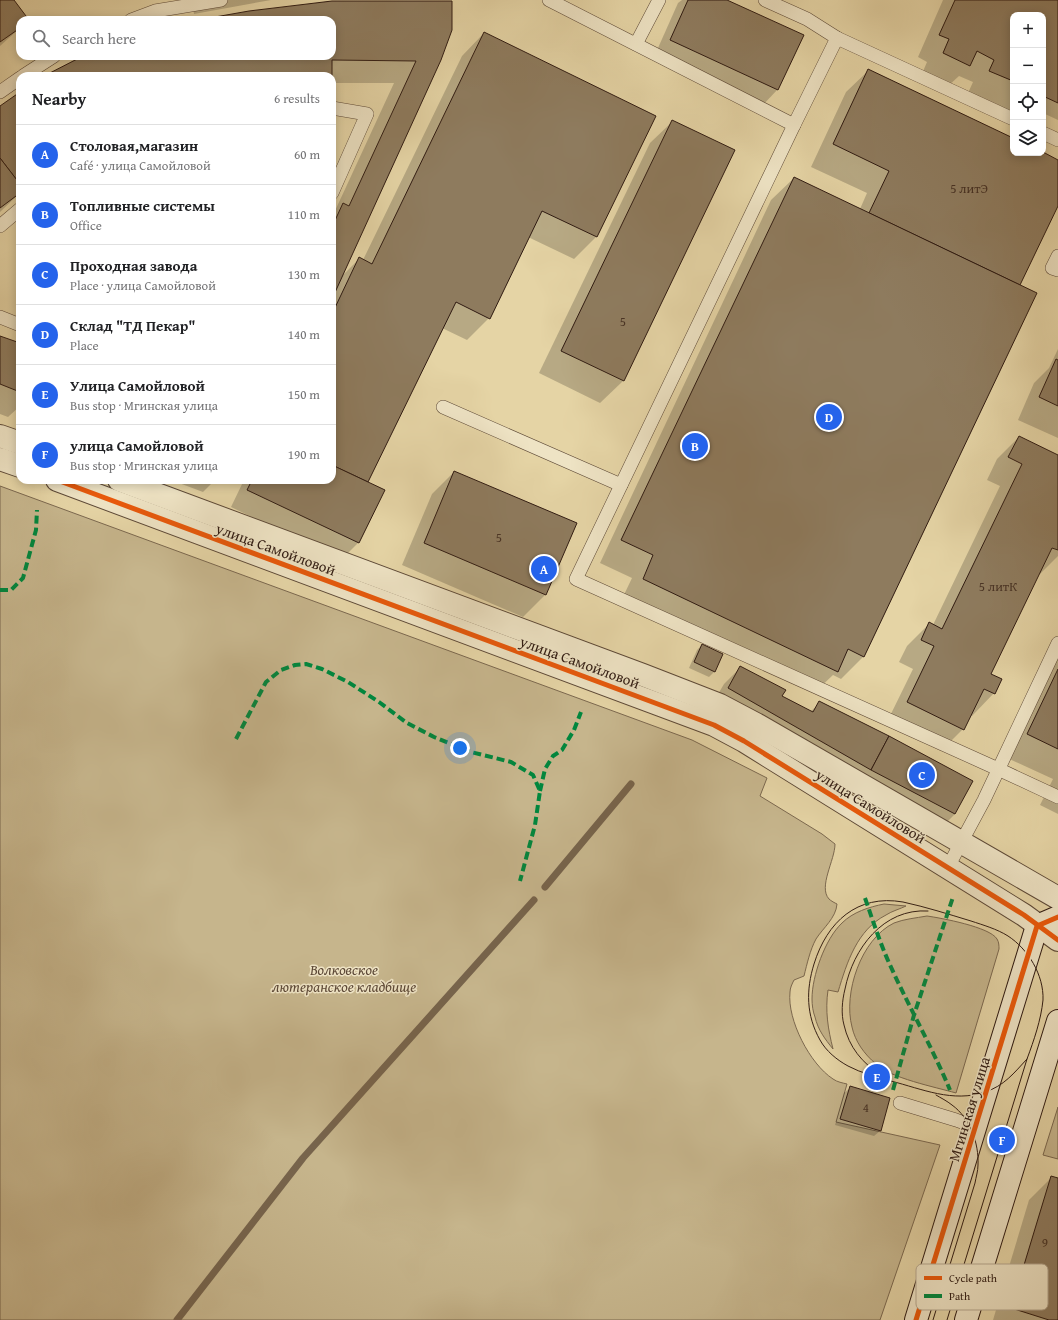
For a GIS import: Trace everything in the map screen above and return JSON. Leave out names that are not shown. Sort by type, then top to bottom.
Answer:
[{"type":"street","points":[[0,436],[16,442]]},
{"type":"street","points":[[0,459],[16,465]]},
{"type":"street","name":"улица Самойловой","points":[[68,484],[714,725],[744,741],[948,867],[1024,915],[1058,940]]},
{"type":"street","name":"улица Самойловой","points":[[130,484],[644,675],[720,705],[1058,898]]},
{"type":"street","points":[[1037,926],[1058,917]]},
{"type":"street","name":"Мгинская улица","points":[[933,1264],[1037,926]]},
{"type":"street","points":[[983,1264],[1058,1021]]},
{"type":"street","name":"Мгинская улица","points":[[916,1320],[919,1310]]},
{"type":"street","points":[[966,1320],[969,1310]]},
{"type":"lane","points":[[142,16],[155,11],[221,0]]},
{"type":"lane","points":[[549,0],[794,125]]},
{"type":"lane","points":[[636,44],[659,0]]},
{"type":"lane","points":[[765,0],[808,19],[837,38],[1010,118]]},
{"type":"lane","points":[[837,38],[576,579],[1058,797]]},
{"type":"lane","points":[[29,72],[48,60]]},
{"type":"lane","points":[[0,92],[16,81]]},
{"type":"lane","points":[[336,109],[367,114],[336,184]]},
{"type":"lane","points":[[1046,134],[1058,140]]},
{"type":"lane","points":[[0,226],[16,212]]},
{"type":"lane","points":[[1058,256],[1052,268],[1058,270]]},
{"type":"lane","points":[[0,317],[16,323]]},
{"type":"lane","points":[[443,407],[621,485]]},
{"type":"lane","points":[[948,867],[998,769],[1058,643]]},
{"type":"lane","points":[[900,1103],[975,1127]]},
{"type":"green space","name":"Волковское лютеранское кладбище","points":[[0,486],[692,740],[767,778],[760,796],[822,834],[835,844],[825,888],[829,899],[837,904],[836,909],[832,918],[814,943],[804,976],[794,980],[790,992],[790,1003],[796,1028],[808,1052],[824,1072],[835,1080],[847,1084],[836,1122],[940,1145],[880,1320],[0,1320]]},
{"type":"green space","points":[[884,904],[906,906],[876,921],[868,929],[860,938],[849,958],[838,992],[828,990],[828,1020],[833,1049],[816,1022],[812,1006],[814,980],[817,969],[830,938],[846,919],[862,910]]},
{"type":"green space","points":[[927,916],[975,927],[993,935],[999,944],[999,949],[956,1093],[913,1082],[891,1074],[883,1069],[864,1052],[855,1037],[852,1027],[850,999],[853,983],[857,968],[872,941],[882,931],[894,923]]},
{"type":"green space","points":[[1058,1107],[1058,1159],[1043,1155]]},
{"type":"building","points":[[0,0],[14,0],[26,16],[16,16],[16,31],[0,42]]},
{"type":"building","points":[[688,0],[727,0],[804,35],[778,90],[670,40]]},
{"type":"building","points":[[955,0],[1058,0],[1058,103],[1046,97],[1046,12],[1010,12],[1010,80],[989,71],[994,60],[977,51],[970,66],[943,53],[949,39],[939,35]]},
{"type":"building","points":[[332,1],[452,1],[452,30],[441,60],[336,290],[336,218],[343,203],[349,206],[416,61],[332,60],[336,60],[336,16],[221,16]]},
{"type":"building","points":[[484,32],[656,116],[597,237],[542,211],[490,319],[456,302],[368,482],[336,467],[336,306],[359,257],[372,264]]},
{"type":"building","points":[[75,60],[332,60],[332,72],[52,72]]},
{"type":"building","points":[[868,69],[1010,137],[1010,156],[1046,156],[1046,154],[1058,160],[1058,206],[1020,285],[869,213],[889,171],[833,144]]},
{"type":"building","points":[[16,95],[16,179],[0,158],[0,106]]},
{"type":"building","points":[[672,120],[735,150],[624,381],[561,351]]},
{"type":"building","points":[[0,158],[16,179],[16,196],[0,208]]},
{"type":"building","points":[[794,177],[1037,293],[864,657],[848,649],[838,672],[643,579],[653,555],[621,540]]},
{"type":"building","points":[[0,336],[16,342],[16,390],[0,384]]},
{"type":"building","points":[[1056,359],[1058,360],[1058,406],[1039,397]]},
{"type":"building","points":[[1019,436],[1058,455],[1058,550],[1052,548],[991,674],[1002,679],[995,694],[984,689],[964,730],[907,702],[934,646],[921,640],[929,622],[942,629],[1022,464],[1008,457]]},
{"type":"building","points":[[336,467],[385,490],[359,543],[247,490],[250,484],[336,484]]},
{"type":"building","points":[[454,471],[577,523],[546,595],[424,543]]},
{"type":"building","points":[[702,644],[723,654],[715,672],[694,662]]},
{"type":"building","points":[[740,666],[786,690],[782,696],[813,712],[819,701],[889,736],[871,770],[728,688]]},
{"type":"building","points":[[1058,669],[1058,749],[1027,734]]},
{"type":"building","points":[[889,736],[973,781],[955,814],[871,770]]},
{"type":"building","points":[[850,1086],[890,1098],[881,1131],[840,1119]]},
{"type":"building","points":[[1051,1176],[1058,1178],[1058,1320],[1049,1320],[1017,1310],[1048,1310],[1048,1264],[1024,1264]]},
{"type":"waterway","points":[[545,887],[631,784]]},
{"type":"waterway","points":[[177,1320],[303,1158],[534,900]]},
{"type":"tram line","points":[[887,901],[903,902],[929,908],[990,927],[1008,936],[1028,955],[1038,972],[1043,991],[1041,1015],[1027,1059],[1003,1083],[998,1086],[985,1092],[961,1096],[938,1094],[926,1091],[869,1075],[844,1064],[832,1055],[822,1044],[815,1031],[810,1012],[809,993],[811,974],[827,935],[846,914],[858,907],[872,902],[887,901]]},
{"type":"tram line","points":[[881,1075],[862,1060],[857,1054],[846,1033],[842,1016],[842,1007],[849,974],[863,946],[884,924],[897,916],[912,912],[928,911]]},
{"type":"tram line","points":[[964,1264],[1027,1059]]},
{"type":"tram line","points":[[936,1095],[948,1102],[964,1117],[975,1140],[978,1157],[975,1183],[950,1264]]},
{"type":"tram line","points":[[933,1320],[936,1310]]},
{"type":"tram line","points":[[947,1320],[950,1310]]},
{"type":"marked path","points":[[0,590],[11,590],[23,578],[36,530],[37,510]]},
{"type":"marked path","points":[[236,739],[266,682],[281,670],[295,665],[306,664],[322,669],[348,682],[379,702],[407,723],[434,737],[471,752],[511,762],[533,775],[540,791],[535,825],[520,881]]},
{"type":"marked path","points":[[540,791],[545,769],[553,756],[562,750],[574,730],[581,712]]},
{"type":"marked path","points":[[893,1090],[914,1015],[953,897]]},
{"type":"marked path","points":[[865,898],[890,965],[936,1058],[950,1090]]},
{"type":"cycle path","points":[[68,484],[714,725],[744,741],[1024,915],[1058,940]]},
{"type":"cycle path","points":[[933,1264],[1037,926],[1058,917]]},
{"type":"cycle path","points":[[916,1320],[919,1310]]},
{"type":"place","name":"Склад \"ТД Пекар\"","points":[[829,417]]},
{"type":"place","name":"Топливные системы","points":[[695,446]]},
{"type":"place","name":"Столовая,магазин","points":[[544,569]]},
{"type":"place","name":"Проходная завода","points":[[922,775]]},
{"type":"place","name":"Улица Самойловой","points":[[877,1077]]},
{"type":"place","name":"улица Самойловой","points":[[1002,1140]]}]
